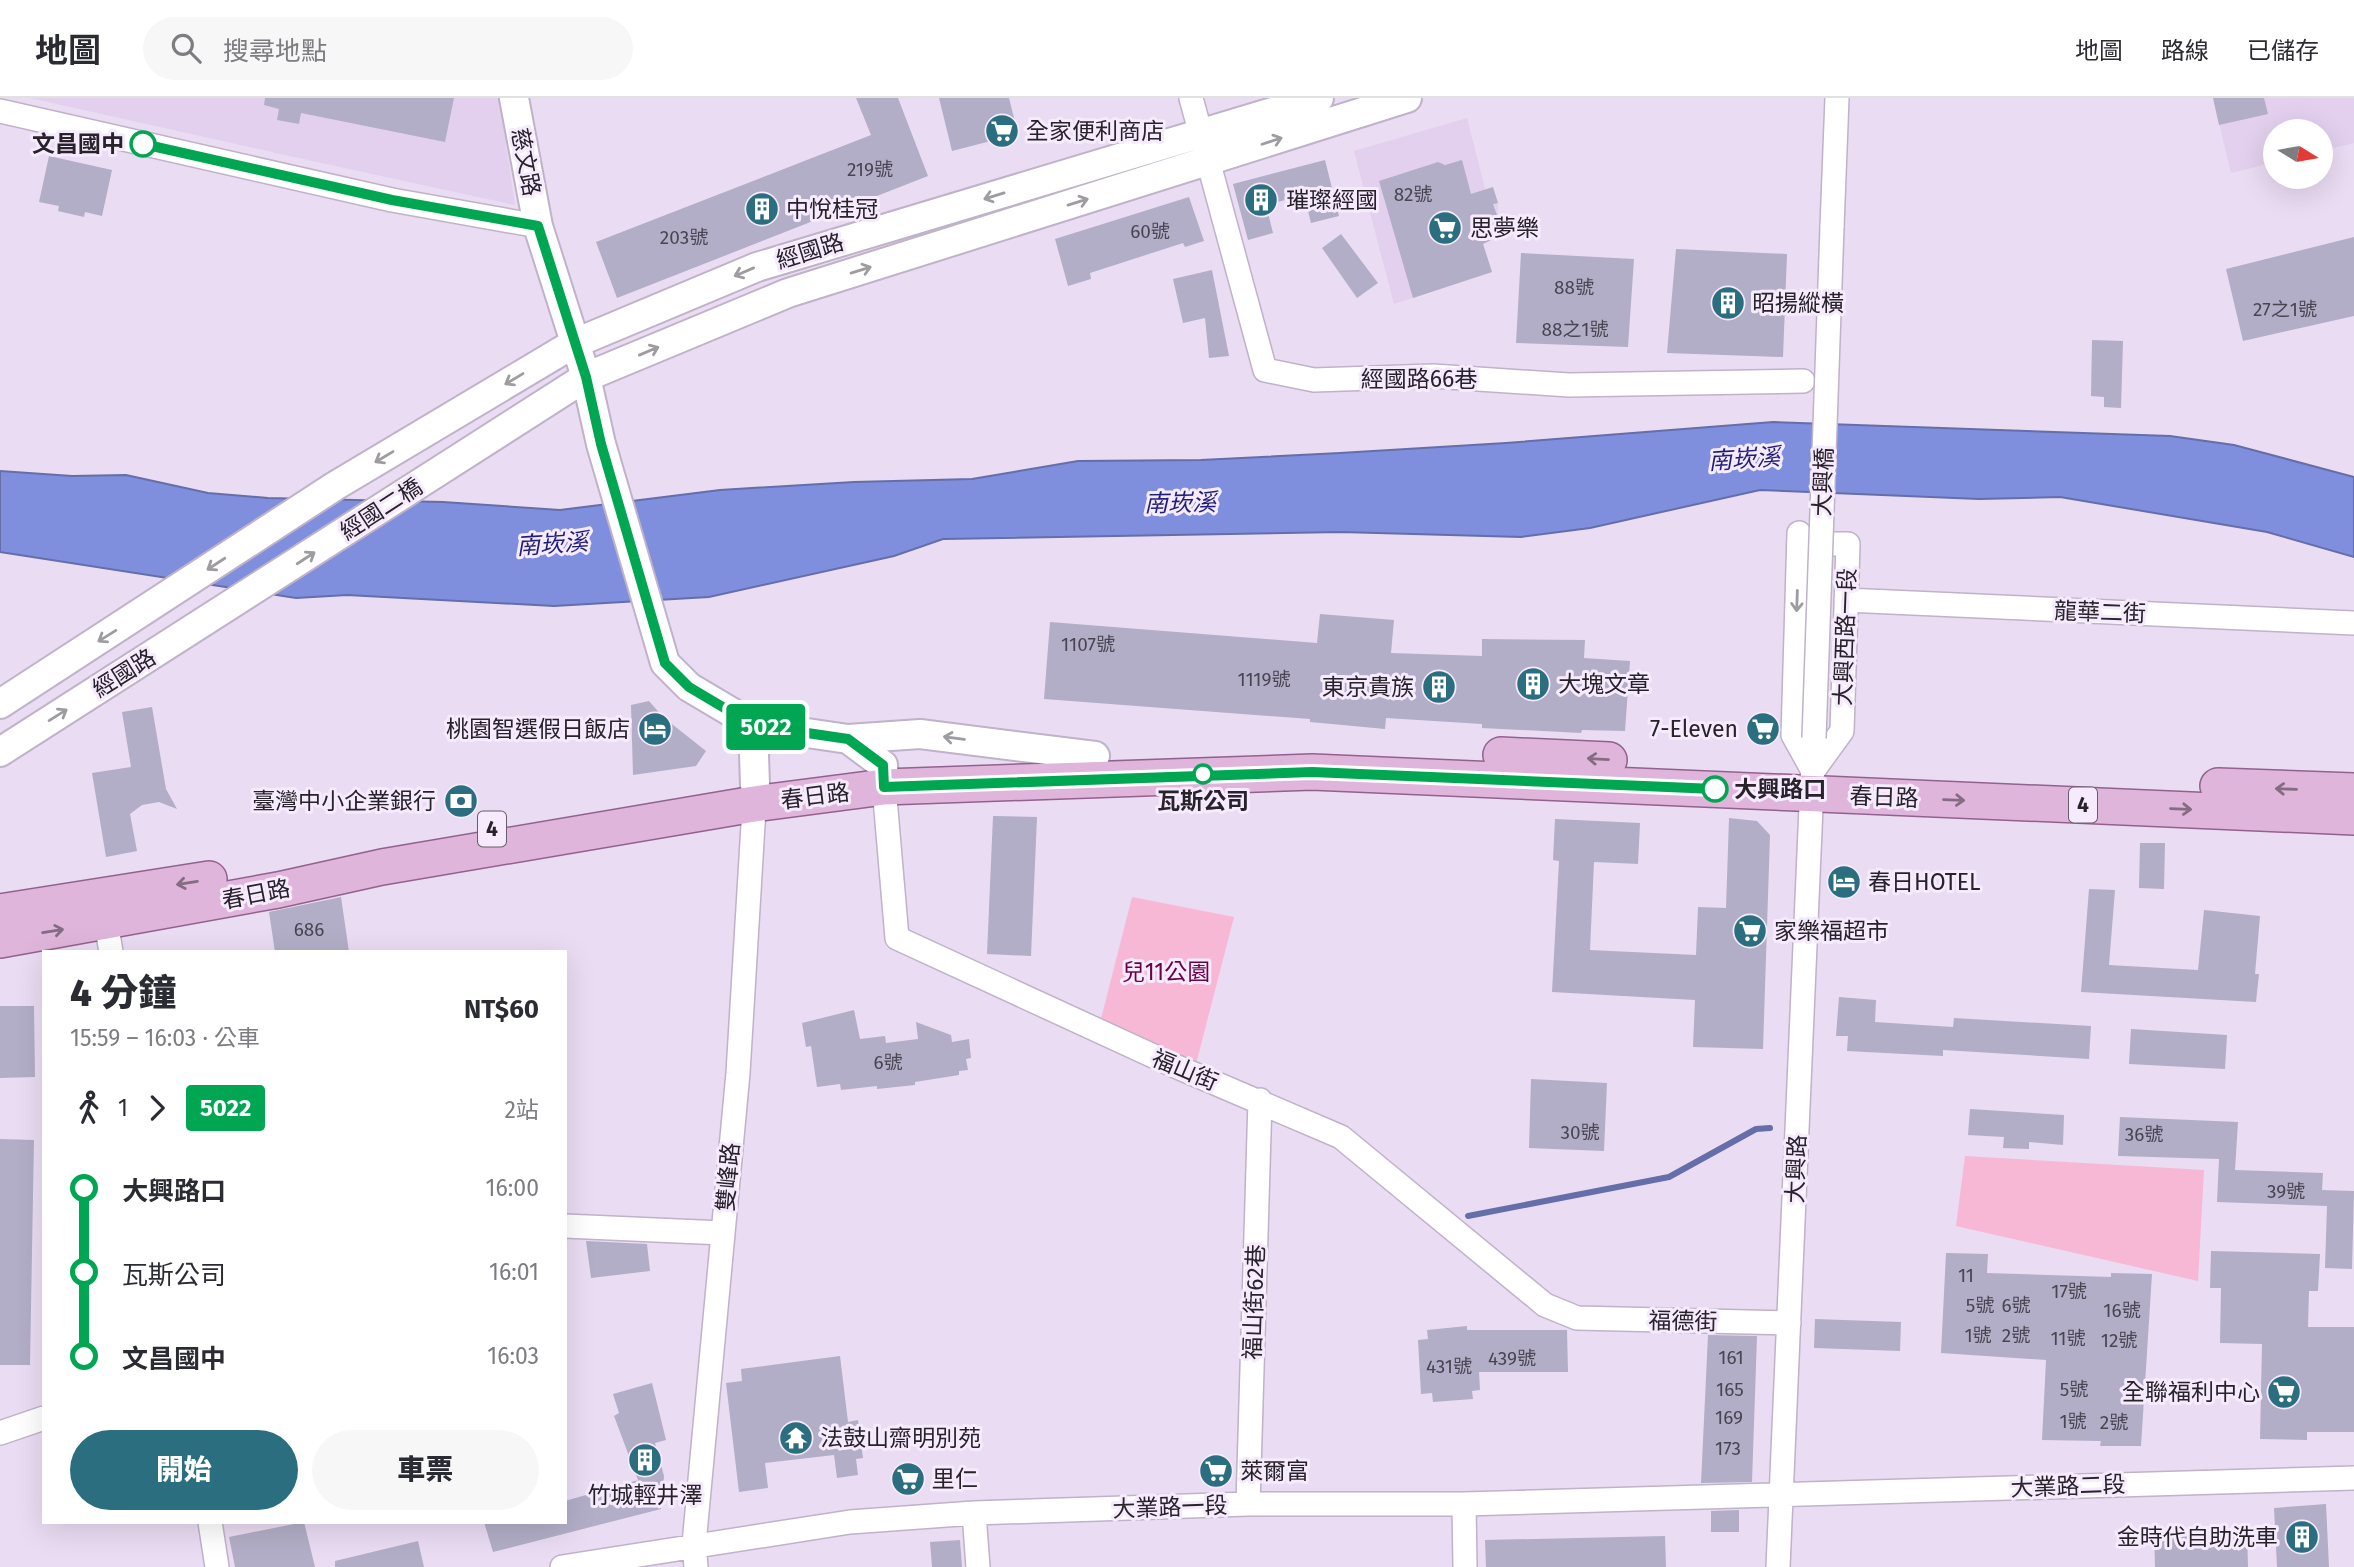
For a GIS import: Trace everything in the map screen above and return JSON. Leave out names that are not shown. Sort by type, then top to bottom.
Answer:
[{"type":"main road","name":"春日路","points":[[0,940],[106,923],[755,795],[884,776],[1095,755],[1315,749],[2354,791]]},
{"type":"main road","name":"春日路","points":[[884,776],[1813,768],[2354,817]]},
{"type":"main road","name":"春日路","points":[[0,912],[106,923]]},
{"type":"street","name":"慈文路","points":[[514,98],[538,226],[573,344],[586,377],[606,460],[665,663],[689,687],[753,725]]},
{"type":"street","points":[[1191,98],[1204,149]]},
{"type":"street","name":"經國路","points":[[514,424],[586,377],[788,293],[1204,149],[1319,98]]},
{"type":"street","name":"經國路","points":[[335,486],[573,344],[757,267],[1407,98]]},
{"type":"street","name":"大興橋","points":[[1813,768],[1837,98]]},
{"type":"street","points":[[0,111],[392,200],[538,226]]},
{"type":"street","name":"經國路66巷","points":[[1204,149],[1265,370],[1314,380],[1433,376],[1569,385],[1803,381]]},
{"type":"street","name":"經國二橋","points":[[248,595],[514,424]]},
{"type":"street","name":"經國二橋","points":[[163,598],[335,486]]},
{"type":"street","name":"大興西路一段","points":[[1799,538],[1848,544],[1846,600],[1842,731],[1813,768],[1793,735],[1799,538]]},
{"type":"street","name":"經國路","points":[[0,752],[248,595]]},
{"type":"street","name":"經國路","points":[[0,704],[163,598]]},
{"type":"street","name":"龍華二街","points":[[1846,600],[2354,623]]},
{"type":"street","points":[[755,795],[753,725],[848,739],[920,734],[1095,755]]},
{"type":"street","points":[[848,739],[884,776]]},
{"type":"street","name":"大興路","points":[[1778,1567],[1813,768]]},
{"type":"street","name":"福山街","points":[[884,776],[897,938],[1175,1066],[1341,1137],[1545,1305],[1577,1318]]},
{"type":"street","name":"雙峰路","points":[[695,1556],[738,1073],[755,795]]},
{"type":"street","name":"福山街62巷","points":[[1248,1504],[1259,1100]]},
{"type":"street","points":[[567,1226],[723,1233]]},
{"type":"street","name":"福德街","points":[[1577,1318],[1789,1323]]},
{"type":"street","points":[[0,1433],[42,1420]]},
{"type":"street","name":"大業路二段","points":[[1781,1494],[2354,1478]]},
{"type":"street","name":"大業路一段","points":[[562,1567],[695,1556],[850,1522],[974,1513],[1248,1504],[1464,1504],[1781,1494]]},
{"type":"street","points":[[1464,1504],[1465,1567]]},
{"type":"street","points":[[974,1513],[978,1567]]},
{"type":"street","points":[[210,1524],[217,1567]]},
{"type":"shaded area","name":"文昌國中","points":[[30,98],[499,98],[515,205],[285,155]]},
{"type":"shaded area","points":[[2213,98],[2354,98],[2354,143],[2333,148],[2333,119],[2263,119],[2263,165],[2231,173]]},
{"type":"shaded area","name":"思夢樂","points":[[1467,118],[1485,189],[1498,203],[1497,237],[1483,244],[1492,272],[1394,304],[1354,151]]},
{"type":"green space","name":"兒11公園","points":[[1132,897],[1234,917],[1196,1064],[1101,1019]]},
{"type":"green space","points":[[1965,1156],[2204,1170],[2198,1281],[1956,1226]]},
{"type":"water","name":"南崁溪","points":[[1773,422],[2170,436],[2234,445],[2354,477],[2354,557],[2267,532],[2060,497],[1979,499],[1760,490],[1590,528],[1521,537],[1341,532],[943,539],[894,556],[709,597],[554,606],[347,595],[296,598],[0,552],[0,471],[72,476],[126,475],[208,493],[268,498],[443,502],[560,510],[720,490],[854,482],[972,479],[1078,461],[1201,460],[1340,453]]},
{"type":"building","points":[[265,98],[454,98],[445,142],[301,113],[299,124],[277,120],[279,109],[264,105]]},
{"type":"building","name":"中悅桂冠","points":[[856,98],[898,98],[928,176],[617,298],[596,242],[871,135]]},
{"type":"building","points":[[939,98],[1009,98],[1018,134],[952,151]]},
{"type":"building","points":[[2213,98],[2264,98],[2268,114],[2219,125]]},
{"type":"building","points":[[49,156],[112,170],[102,216],[85,212],[84,217],[58,211],[59,206],[39,202]]},
{"type":"building","name":"璀璨經國","points":[[1325,160],[1339,216],[1311,223],[1304,195],[1266,205],[1273,233],[1248,240],[1233,184]]},
{"type":"building","name":"思夢樂","points":[[1462,160],[1471,194],[1493,187],[1498,203],[1493,204],[1498,218],[1497,237],[1483,244],[1492,272],[1413,298],[1379,181],[1438,162],[1445,165]]},
{"type":"building","points":[[1189,197],[1204,241],[1185,247],[1183,243],[1090,273],[1091,279],[1068,286],[1055,239]]},
{"type":"building","name":"璀璨經國","points":[[1341,234],[1378,283],[1357,298],[1322,248]]},
{"type":"building","points":[[2354,237],[2354,316],[2243,341],[2226,269]]},
{"type":"building","name":"昭揚縱橫","points":[[1676,249],[1787,254],[1783,357],[1667,353]]},
{"type":"building","points":[[1521,253],[1634,259],[1628,347],[1516,343]]},
{"type":"building","points":[[1212,270],[1229,356],[1209,358],[1205,318],[1183,323],[1173,279]]},
{"type":"building","points":[[2092,340],[2123,341],[2121,408],[2104,407],[2104,397],[2091,396]]},
{"type":"building","points":[[1320,614],[1394,620],[1391,653],[1482,656],[1482,639],[1585,640],[1584,658],[1630,661],[1625,731],[1582,730],[1581,733],[1482,728],[1482,724],[1386,718],[1385,729],[1310,722],[1310,719],[1044,699],[1050,622],[1317,643]]},
{"type":"building","name":"桃園智選假日飯店","points":[[649,701],[663,717],[706,751],[696,766],[633,775],[631,705]]},
{"type":"building","points":[[152,707],[166,789],[177,809],[159,802],[142,805],[130,814],[137,851],[106,857],[92,773],[131,767],[122,712]]},
{"type":"building","points":[[993,816],[1037,817],[1031,956],[987,954]]},
{"type":"building","points":[[1729,818],[1757,821],[1770,835],[1763,1049],[1693,1047],[1695,1000],[1552,992],[1559,861],[1553,860],[1555,819],[1640,823],[1638,864],[1594,862],[1590,950],[1696,955],[1698,907],[1726,908]]},
{"type":"building","points":[[2140,843],[2165,843],[2164,889],[2139,888]]},
{"type":"building","points":[[2089,889],[2115,890],[2109,965],[2198,970],[2204,910],[2260,916],[2255,974],[2259,974],[2256,1002],[2081,992]]},
{"type":"building","points":[[341,897],[349,950],[275,950],[269,912]]},
{"type":"building","points":[[1839,997],[1876,1000],[1875,1022],[1953,1027],[1954,1018],[2091,1026],[2089,1059],[1943,1050],[1943,1056],[1847,1051],[1848,1036],[1836,1036]]},
{"type":"building","points":[[0,1006],[34,1006],[35,1077],[0,1078]]},
{"type":"building","points":[[854,1010],[860,1039],[885,1036],[886,1043],[918,1039],[916,1022],[951,1035],[952,1042],[969,1039],[971,1058],[966,1059],[968,1070],[959,1071],[959,1075],[915,1082],[915,1085],[841,1090],[840,1084],[817,1087],[811,1046],[806,1047],[802,1023]]},
{"type":"building","points":[[2131,1029],[2227,1035],[2225,1069],[2129,1064]]},
{"type":"building","points":[[1531,1079],[1607,1083],[1604,1151],[1529,1148]]},
{"type":"building","points":[[1970,1109],[2064,1115],[2063,1145],[2029,1142],[2029,1149],[2003,1148],[2004,1137],[1968,1135]]},
{"type":"building","points":[[2120,1117],[2238,1122],[2235,1170],[2323,1173],[2322,1190],[2354,1191],[2352,1269],[2325,1268],[2327,1206],[2217,1202],[2219,1159],[2118,1156]]},
{"type":"building","points":[[0,1139],[34,1140],[30,1365],[0,1365]]},
{"type":"building","points":[[586,1241],[647,1244],[650,1271],[591,1278]]},
{"type":"building","points":[[2211,1251],[2320,1254],[2318,1291],[2309,1291],[2308,1327],[2354,1327],[2354,1432],[2307,1432],[2307,1440],[2260,1439],[2262,1344],[2220,1343],[2221,1288],[2210,1288]]},
{"type":"building","points":[[1946,1253],[1988,1254],[1987,1273],[2111,1277],[2111,1273],[2152,1274],[2141,1446],[2100,1446],[2101,1441],[2042,1440],[2046,1360],[1941,1353]]},
{"type":"building","points":[[1815,1319],[1901,1322],[1900,1351],[1814,1348]]},
{"type":"building","points":[[1467,1326],[1467,1330],[1567,1330],[1568,1372],[1479,1372],[1480,1390],[1472,1391],[1473,1399],[1433,1402],[1432,1393],[1421,1394],[1418,1340],[1428,1339],[1427,1330]]},
{"type":"building","points":[[1708,1335],[1757,1336],[1752,1482],[1701,1483]]},
{"type":"building","name":"法鼓山齋明別苑","points":[[840,1356],[848,1422],[858,1420],[863,1458],[856,1459],[858,1475],[837,1478],[834,1455],[765,1463],[768,1488],[739,1492],[726,1383],[742,1381],[741,1369]]},
{"type":"building","name":"竹城輕井澤","points":[[652,1383],[666,1440],[655,1443],[664,1476],[661,1509],[493,1552],[485,1524],[567,1524],[567,1500],[638,1480],[614,1416],[619,1413],[613,1394]]},
{"type":"building","name":"金時代自助洗車","points":[[2326,1504],[2329,1567],[2277,1567],[2274,1508]]},
{"type":"building","points":[[1739,1510],[1739,1532],[1711,1532],[1711,1511]]},
{"type":"building","points":[[304,1524],[315,1567],[235,1567],[229,1537]]},
{"type":"building","points":[[2154,1531],[2247,1531],[2248,1567],[2155,1567]]},
{"type":"building","points":[[1665,1536],[1666,1567],[1486,1567],[1485,1540]]},
{"type":"building","points":[[960,1540],[962,1567],[932,1567],[930,1542]]},
{"type":"building","points":[[418,1541],[424,1567],[335,1567],[335,1561]]},
{"type":"waterway","points":[[1468,1216],[1669,1177],[1756,1129],[1770,1128]]},
{"type":"bus line","name":"5022","points":[[143,144],[392,200],[538,226],[573,344],[586,377],[601,444],[665,663],[689,687],[753,725],[848,739],[883,765],[884,787],[1312,772],[1715,789]]},
{"type":"place","name":"全家便利商店","points":[[1002,131]]},
{"type":"place","name":"文昌國中","points":[[143,144]]},
{"type":"place","name":"璀璨經國","points":[[1261,200]]},
{"type":"place","name":"中悅桂冠","points":[[762,209]]},
{"type":"place","name":"思夢樂","points":[[1445,228]]},
{"type":"place","name":"昭揚縱橫","points":[[1728,303]]},
{"type":"place","name":"大塊文章","points":[[1533,684]]},
{"type":"place","name":"東京貴族","points":[[1439,687]]},
{"type":"place","name":"桃園智選假日飯店","points":[[655,729]]},
{"type":"place","name":"7-Eleven","points":[[1763,729]]},
{"type":"place","name":"瓦斯公司","points":[[1203,774]]},
{"type":"place","name":"大興路口","points":[[1715,789]]},
{"type":"place","name":"臺灣中小企業銀行","points":[[461,801]]},
{"type":"place","name":"春日HOTEL","points":[[1844,882]]},
{"type":"place","name":"家樂福超市","points":[[1750,931]]},
{"type":"place","name":"全聯福利中心","points":[[2284,1392]]},
{"type":"place","name":"法鼓山齋明別苑","points":[[796,1438]]},
{"type":"place","name":"竹城輕井澤","points":[[645,1460]]},
{"type":"place","name":"萊爾富","points":[[1216,1471]]},
{"type":"place","name":"里仁","points":[[908,1479]]},
{"type":"place","name":"金時代自助洗車","points":[[2302,1537]]}]
